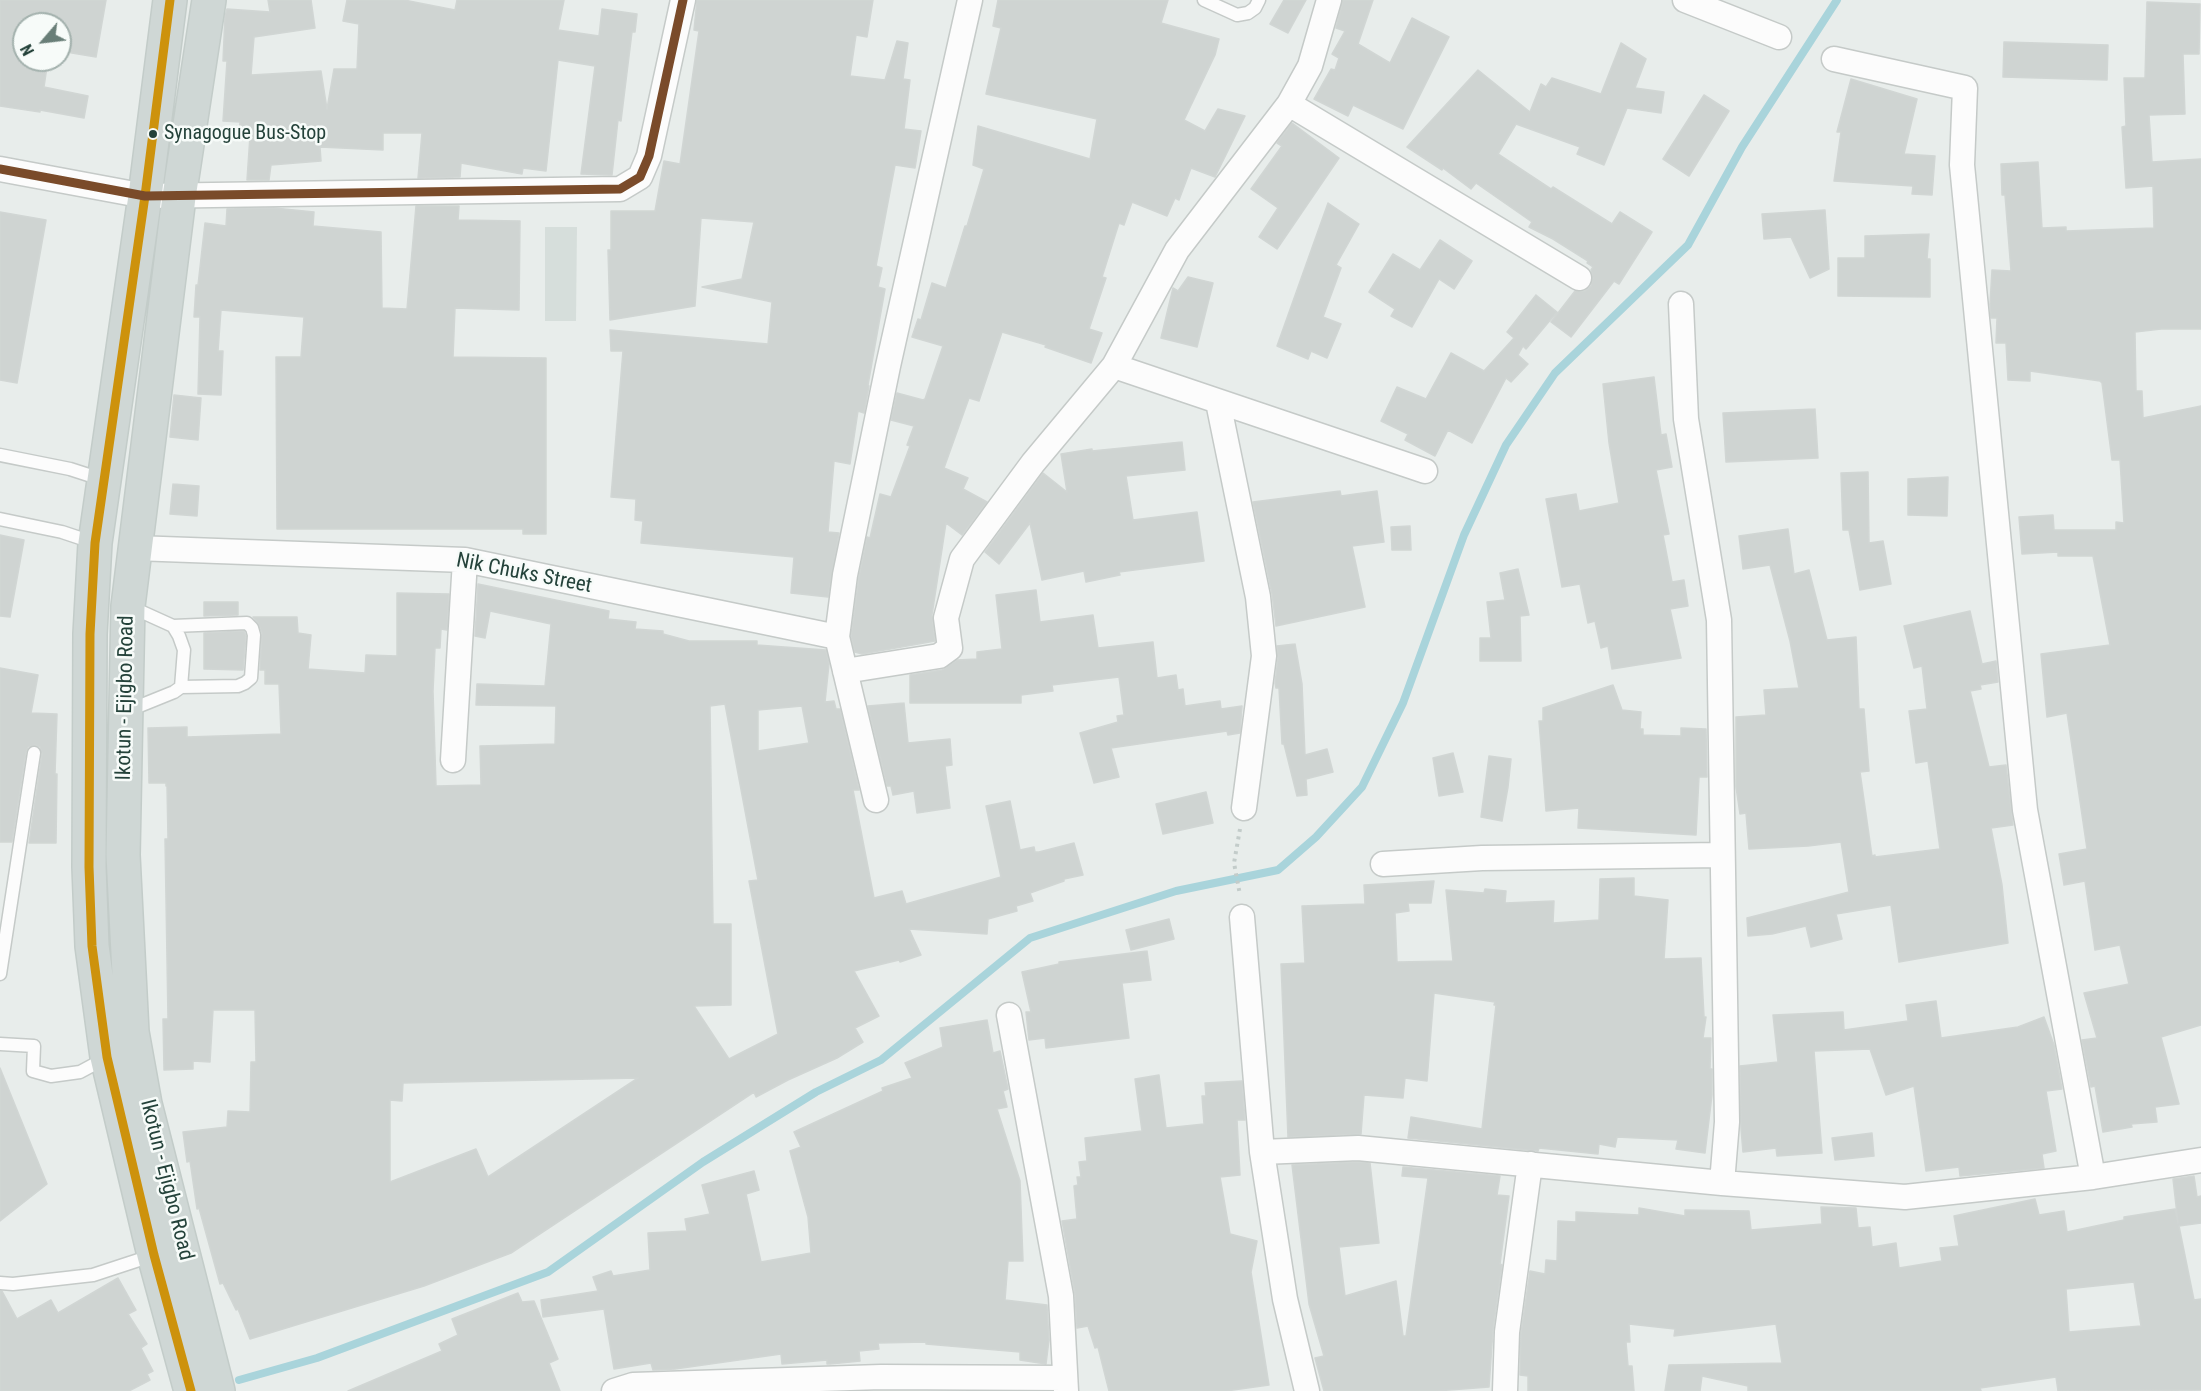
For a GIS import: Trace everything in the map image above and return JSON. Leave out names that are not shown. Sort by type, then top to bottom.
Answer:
[{"type":"main road","name":"Ikotun - Ejigbo Road","points":[[170,0],[145,196],[95,543],[90,634],[88,867],[92,946],[107,1057],[154,1255],[191,1391]]},
{"type":"main road","name":"Ikotun - Ejigbo Road","points":[[209,0],[179,197],[135,548],[128,621],[123,855],[132,1032],[146,1104],[218,1391]]},
{"type":"main road","points":[[90,634],[128,621]]},
{"type":"street","points":[[0,169],[145,196],[620,189],[640,177],[649,156],[683,0]]},
{"type":"street","points":[[876,800],[837,638],[845,575],[888,366],[970,0]]},
{"type":"street","points":[[845,671],[939,656],[950,648],[946,618],[962,559],[1033,463],[1114,366],[1177,250],[1289,104],[1310,66],[1329,0]]},
{"type":"street","points":[[1685,0],[1779,37]]},
{"type":"street","points":[[1834,59],[1965,88],[1962,165],[2025,810],[2093,1177]]},
{"type":"street","points":[[1289,104],[1579,278]]},
{"type":"street","points":[[1681,304],[1686,419],[1719,620],[1727,1122],[1722,1183]]},
{"type":"street","points":[[1114,366],[1425,471]]},
{"type":"street","points":[[1218,402],[1258,597],[1264,656],[1244,808]]},
{"type":"street","name":"Nik Chuks Street","points":[[135,548],[465,560],[837,638]]},
{"type":"street","points":[[453,760],[465,560]]},
{"type":"street","points":[[1383,864],[1482,858],[1722,855]]},
{"type":"street","points":[[1242,917],[1262,1152],[1285,1299],[1307,1391]]},
{"type":"street","points":[[615,1391],[633,1385],[869,1377],[1065,1384],[1061,1296],[1009,1015]]},
{"type":"street","points":[[1262,1152],[1358,1148],[1722,1183],[1905,1197],[2093,1177],[2201,1160]]},
{"type":"street","points":[[1505,1391],[1508,1332],[1530,1164]]},
{"type":"lane","points":[[1204,0],[1237,15],[1248,13],[1255,8],[1258,0]]},
{"type":"lane","points":[[0,455],[70,469],[104,480]]},
{"type":"lane","points":[[0,519],[62,532],[95,543]]},
{"type":"lane","points":[[126,711],[181,687],[238,686],[245,683],[251,678],[254,635],[247,623],[173,626],[128,621]]},
{"type":"lane","points":[[173,626],[184,650],[181,687]]},
{"type":"lane","points":[[0,974],[34,753]]},
{"type":"lane","points":[[0,1044],[34,1046],[33,1071],[51,1076],[80,1072],[107,1057]]},
{"type":"lane","points":[[0,1283],[13,1284],[93,1275],[154,1255]]},
{"type":"path","points":[[1240,889],[1233,863],[1244,808]]},
{"type":"shaded area","points":[[545,227],[577,227],[576,321],[545,321]]},
{"type":"building","points":[[0,0],[106,0],[96,57],[72,53],[72,12],[12,12],[12,72],[46,72],[44,87],[88,96],[84,118],[0,106]]},
{"type":"building","points":[[268,0],[311,0],[315,28],[254,37],[251,75],[321,71],[327,109],[334,69],[357,69],[359,24],[343,21],[347,0],[404,0],[455,10],[457,0],[564,0],[558,30],[599,36],[602,9],[637,14],[635,32],[632,32],[621,121],[618,120],[612,175],[581,174],[595,66],[558,60],[546,171],[523,168],[522,174],[461,163],[460,177],[418,178],[422,133],[383,133],[383,150],[320,147],[321,161],[271,165],[269,180],[247,180],[250,136],[239,136],[240,122],[223,121],[227,61],[223,61],[225,16],[227,9],[270,12]]},
{"type":"building","points":[[697,0],[873,0],[867,37],[856,35],[850,76],[885,80],[897,41],[908,43],[903,79],[910,80],[904,129],[921,131],[915,168],[895,165],[876,266],[882,268],[878,287],[885,289],[864,413],[858,411],[850,464],[834,461],[828,532],[839,533],[828,597],[791,593],[794,557],[641,543],[643,521],[635,520],[636,499],[611,497],[623,351],[611,351],[610,330],[768,344],[772,302],[702,287],[742,279],[754,222],[701,218],[695,306],[610,320],[608,250],[611,250],[611,211],[655,211],[664,161],[680,164],[699,31],[694,30]]},
{"type":"building","points":[[998,0],[1168,0],[1161,23],[1219,39],[1215,55],[1184,120],[1205,131],[1218,109],[1245,116],[1215,177],[1191,168],[1179,200],[1175,198],[1167,216],[1132,202],[1124,225],[1119,223],[1102,277],[1106,278],[1089,329],[1102,333],[1091,363],[1045,347],[1046,345],[1002,332],[979,401],[969,398],[944,468],[968,478],[963,489],[987,502],[962,535],[946,523],[932,615],[935,641],[862,654],[855,652],[851,636],[867,537],[870,538],[880,494],[891,497],[910,446],[907,445],[914,426],[891,420],[897,393],[925,399],[943,346],[912,337],[918,319],[921,320],[932,283],[946,288],[965,226],[967,226],[984,169],[973,165],[978,126],[1090,159],[1097,119],[986,94],[1001,28],[993,26]]},
{"type":"building","points":[[1284,0],[1306,0],[1288,33],[1270,24]]},
{"type":"building","points":[[1343,0],[1373,0],[1358,44],[1390,63],[1412,18],[1449,37],[1403,129],[1353,105],[1348,116],[1314,99],[1331,69],[1335,70],[1339,58],[1332,54],[1345,31],[1336,28]]},
{"type":"building","points":[[2147,2],[2200,4],[2199,54],[2183,54],[2185,114],[2149,115],[2152,162],[2201,159],[2201,329],[2161,329],[2135,332],[2136,391],[2142,391],[2143,418],[2201,406],[2201,1025],[2161,1037],[2179,1104],[2155,1107],[2157,1122],[2131,1124],[2132,1127],[2103,1132],[2095,1086],[2091,1087],[2082,1040],[2097,1038],[2084,993],[2129,984],[2120,945],[2095,950],[2085,881],[2064,885],[2059,854],[2087,849],[2067,713],[2047,717],[2041,654],[2110,645],[2093,556],[2058,556],[2058,552],[2022,554],[2019,517],[2053,515],[2054,530],[2116,530],[2116,522],[2124,523],[2120,460],[2112,460],[2102,383],[2030,371],[2030,381],[2008,380],[2006,343],[1996,343],[1997,318],[1991,318],[1990,304],[1992,270],[2011,271],[2005,195],[2002,195],[2001,164],[2038,162],[2042,228],[2066,227],[2066,231],[2154,228],[2153,186],[2126,188],[2122,127],[2126,126],[2124,78],[2145,78]]},
{"type":"building","points":[[2004,42],[2108,45],[2107,80],[2003,77]]},
{"type":"building","points":[[1621,43],[1646,59],[1635,88],[1664,92],[1661,113],[1627,108],[1604,165],[1577,154],[1580,147],[1516,124],[1498,154],[1551,189],[1553,187],[1612,224],[1620,212],[1652,232],[1619,284],[1614,281],[1571,337],[1551,322],[1575,291],[1585,291],[1591,286],[1593,267],[1587,263],[1588,261],[1529,227],[1532,222],[1476,183],[1471,189],[1443,168],[1442,170],[1407,147],[1478,70],[1530,112],[1541,84],[1546,87],[1552,78],[1601,94]]},
{"type":"building","points":[[1851,79],[1917,99],[1904,154],[1935,156],[1932,195],[1912,194],[1913,186],[1834,181],[1841,132],[1837,132]]},
{"type":"building","points":[[1704,95],[1729,111],[1689,176],[1663,159]]},
{"type":"building","points":[[1292,123],[1339,158],[1277,249],[1259,237],[1278,208],[1251,189],[1282,146],[1277,143]]},
{"type":"building","points":[[1328,203],[1359,224],[1336,265],[1341,268],[1323,317],[1341,324],[1327,358],[1311,351],[1308,359],[1277,346]]},
{"type":"building","points":[[416,206],[459,206],[458,220],[520,221],[519,310],[455,308],[453,357],[546,358],[546,534],[523,534],[523,529],[277,529],[276,357],[301,357],[304,317],[221,310],[218,351],[223,351],[221,395],[198,394],[200,317],[194,317],[205,223],[226,226],[227,209],[274,208],[314,212],[313,226],[381,232],[382,308],[407,309]]},
{"type":"building","points":[[1825,210],[1829,269],[1810,278],[1791,237],[1764,239],[1762,214]]},
{"type":"building","points":[[0,212],[46,220],[17,383],[0,380]]},
{"type":"building","points":[[1929,234],[1927,259],[1930,259],[1930,297],[1838,296],[1838,258],[1865,258],[1865,236]]},
{"type":"building","points":[[1440,240],[1472,261],[1454,289],[1439,279],[1412,327],[1391,316],[1395,309],[1369,292],[1393,254],[1420,270]]},
{"type":"building","points":[[1188,277],[1213,283],[1197,347],[1161,338],[1173,288],[1178,291]]},
{"type":"building","points":[[1536,295],[1557,312],[1526,349],[1523,346],[1518,355],[1528,364],[1511,382],[1506,378],[1472,443],[1448,430],[1435,456],[1405,440],[1408,434],[1381,421],[1397,387],[1426,399],[1451,353],[1484,371],[1514,338],[1507,332]]},
{"type":"building","points":[[1654,377],[1661,435],[1666,434],[1672,467],[1656,470],[1669,534],[1663,535],[1672,582],[1684,580],[1688,606],[1670,609],[1681,658],[1612,669],[1608,646],[1601,648],[1595,621],[1588,623],[1580,584],[1562,587],[1546,499],[1576,494],[1579,511],[1619,503],[1609,443],[1603,384]]},
{"type":"building","points":[[174,395],[201,398],[198,440],[170,437]]},
{"type":"building","points":[[1815,409],[1818,458],[1726,462],[1723,413]]},
{"type":"building","points":[[1182,442],[1185,470],[1126,476],[1133,520],[1197,512],[1204,561],[1119,572],[1120,575],[1086,582],[1084,571],[1042,580],[1030,523],[999,564],[985,552],[1043,473],[1067,492],[1061,454],[1092,449],[1092,451]]},
{"type":"building","points":[[1868,472],[1869,543],[1883,541],[1891,584],[1860,590],[1849,530],[1843,530],[1841,473]]},
{"type":"building","points":[[1948,477],[1947,516],[1908,515],[1908,479]]},
{"type":"building","points":[[173,484],[199,486],[197,516],[170,514]]},
{"type":"building","points":[[1340,491],[1341,496],[1377,491],[1384,542],[1352,546],[1365,607],[1276,626],[1272,594],[1253,502]]},
{"type":"building","points":[[1410,526],[1411,550],[1392,550],[1391,527]]},
{"type":"building","points":[[1788,529],[1794,574],[1809,570],[1827,640],[1856,637],[1859,709],[1864,709],[1869,771],[1860,772],[1872,856],[1940,849],[1928,761],[1916,763],[1909,711],[1927,709],[1922,666],[1914,668],[1904,626],[1970,611],[1982,664],[1996,661],[1998,682],[1980,685],[1981,689],[1970,691],[1989,767],[2006,765],[2013,825],[1991,828],[2002,885],[2008,943],[1899,962],[1891,905],[1836,914],[1842,939],[1811,947],[1806,926],[1772,934],[1748,936],[1747,918],[1849,892],[1841,842],[1749,849],[1746,813],[1740,814],[1736,787],[1736,717],[1766,715],[1764,690],[1799,688],[1790,641],[1770,565],[1743,569],[1739,536]]},
{"type":"building","points":[[0,535],[24,540],[10,617],[0,616]]},
{"type":"building","points":[[1518,569],[1529,615],[1520,616],[1521,661],[1480,661],[1480,638],[1491,638],[1487,602],[1505,600],[1500,573]]},
{"type":"building","points":[[478,584],[609,611],[608,619],[636,622],[635,629],[663,631],[663,634],[689,641],[757,641],[757,645],[826,650],[829,664],[825,702],[834,701],[836,709],[840,709],[859,790],[853,790],[874,898],[902,891],[906,904],[1001,877],[986,806],[1010,801],[1020,850],[1034,847],[1035,852],[1039,852],[1074,843],[1083,875],[1064,879],[1064,881],[1030,893],[1033,901],[1016,906],[1017,911],[988,919],[987,934],[909,929],[921,955],[900,962],[899,960],[854,971],[879,1016],[855,1028],[863,1042],[837,1058],[756,1097],[754,1092],[511,1253],[424,1286],[250,1339],[238,1309],[236,1310],[223,1283],[220,1284],[199,1208],[197,1209],[183,1132],[227,1127],[228,1111],[250,1112],[251,1062],[256,1062],[255,1010],[213,1010],[210,1062],[193,1061],[193,1069],[164,1070],[163,1019],[168,1019],[165,839],[168,839],[167,786],[166,783],[149,783],[148,728],[187,727],[187,737],[281,734],[279,684],[265,684],[265,670],[260,670],[262,633],[253,617],[297,617],[298,633],[311,635],[308,669],[365,673],[366,655],[397,656],[397,593],[449,594],[447,630],[441,629],[440,648],[435,648],[433,691],[436,786],[481,785],[480,746],[555,744],[556,706],[476,705],[477,684],[545,686],[551,624],[490,611],[485,638],[475,636]],"holes":[[[725,704],[758,880],[749,881],[778,1034],[729,1059],[694,1006],[731,1005],[731,924],[713,924],[710,706]],[[802,706],[809,743],[758,751],[758,710]],[[638,1078],[488,1177],[476,1149],[390,1182],[390,1100],[402,1101],[403,1083]]]},
{"type":"building","points":[[1036,590],[1040,622],[1093,615],[1098,648],[1153,642],[1157,678],[1176,675],[1178,690],[1183,689],[1185,706],[1220,701],[1221,709],[1242,706],[1240,733],[1228,735],[1227,731],[1111,748],[1119,777],[1094,783],[1080,733],[1118,722],[1117,716],[1124,715],[1119,677],[1052,685],[1053,691],[1021,695],[1021,703],[910,703],[910,675],[942,670],[957,660],[977,659],[977,652],[1002,649],[996,595]]},
{"type":"building","points":[[204,602],[238,602],[238,615],[204,616]]},
{"type":"building","points":[[244,631],[246,636],[243,670],[204,669],[204,633]]},
{"type":"building","points":[[1295,644],[1302,684],[1305,755],[1327,749],[1333,772],[1306,779],[1307,795],[1297,796],[1284,744],[1282,744],[1279,688],[1276,688],[1275,683],[1277,646]]},
{"type":"building","points":[[0,668],[38,675],[31,713],[57,714],[56,843],[29,843],[42,754],[40,747],[35,745],[28,747],[26,752],[12,842],[0,842]]},
{"type":"building","points":[[1613,685],[1622,710],[1641,712],[1640,729],[1643,729],[1643,735],[1681,736],[1681,728],[1706,729],[1707,777],[1699,777],[1696,835],[1578,828],[1579,808],[1546,811],[1539,721],[1543,721],[1543,708]]},
{"type":"building","points":[[904,703],[908,743],[950,739],[952,765],[945,766],[950,808],[917,813],[914,791],[893,795],[891,786],[887,786],[868,706]]},
{"type":"building","points":[[1453,753],[1463,792],[1439,796],[1433,758]]},
{"type":"building","points":[[1489,756],[1511,759],[1502,821],[1481,817]]},
{"type":"building","points":[[1206,792],[1213,823],[1163,834],[1156,804]]},
{"type":"building","points":[[1634,878],[1634,896],[1668,900],[1664,959],[1701,958],[1704,1017],[1706,1017],[1703,1038],[1711,1038],[1710,1069],[1712,1069],[1712,1095],[1705,1153],[1676,1149],[1678,1140],[1617,1137],[1615,1147],[1599,1144],[1598,1154],[1539,1148],[1538,1151],[1408,1138],[1411,1117],[1482,1129],[1495,1002],[1434,993],[1427,1081],[1405,1078],[1403,1098],[1364,1095],[1361,1134],[1288,1137],[1281,964],[1305,963],[1302,906],[1365,904],[1364,885],[1434,881],[1431,903],[1408,903],[1409,911],[1395,913],[1397,962],[1453,961],[1446,890],[1484,893],[1485,889],[1506,891],[1505,903],[1554,901],[1553,923],[1599,920],[1600,879]]},
{"type":"building","points":[[1169,919],[1174,939],[1131,950],[1126,930]]},
{"type":"building","points":[[1147,951],[1151,980],[1122,983],[1129,1038],[1046,1048],[1045,1038],[1029,1040],[1026,1012],[1031,1012],[1022,972],[1059,964],[1059,962]]},
{"type":"building","points":[[1936,1001],[1941,1038],[2018,1027],[2044,1017],[2054,1045],[2062,1089],[2046,1091],[2056,1151],[2042,1154],[2044,1168],[1960,1176],[1959,1167],[1926,1171],[1914,1086],[1886,1095],[1870,1049],[1814,1051],[1822,1153],[1777,1156],[1776,1148],[1743,1152],[1740,1066],[1778,1062],[1773,1015],[1843,1012],[1844,1030],[1908,1021],[1906,1005]]},
{"type":"building","points":[[987,1020],[993,1053],[1000,1051],[1008,1089],[1003,1091],[1007,1107],[997,1109],[1020,1181],[1023,1261],[1008,1261],[1005,1300],[1047,1305],[1049,1340],[1046,1364],[1020,1360],[1020,1352],[926,1344],[926,1342],[878,1343],[879,1349],[859,1351],[860,1361],[830,1364],[827,1364],[827,1360],[782,1364],[781,1354],[675,1369],[653,1370],[651,1363],[614,1369],[604,1309],[543,1317],[541,1300],[598,1291],[593,1277],[611,1271],[613,1276],[650,1270],[648,1233],[687,1231],[685,1219],[710,1214],[702,1185],[754,1171],[759,1190],[746,1194],[761,1262],[811,1253],[808,1217],[790,1151],[801,1147],[794,1132],[883,1091],[882,1088],[912,1078],[905,1063],[943,1047],[940,1028]]},
{"type":"building","points":[[0,1068],[47,1184],[0,1221]]},
{"type":"building","points":[[1159,1075],[1166,1128],[1204,1124],[1202,1096],[1206,1096],[1205,1083],[1242,1081],[1245,1120],[1237,1120],[1240,1175],[1220,1177],[1230,1234],[1257,1241],[1251,1272],[1269,1385],[1226,1391],[1109,1391],[1098,1347],[1095,1348],[1088,1326],[1077,1328],[1075,1294],[1062,1221],[1077,1219],[1074,1186],[1078,1185],[1077,1177],[1081,1177],[1079,1162],[1087,1161],[1085,1138],[1142,1131],[1135,1079]]},
{"type":"building","points":[[1872,1133],[1874,1156],[1835,1160],[1832,1138]]},
{"type":"building","points":[[1370,1163],[1379,1243],[1339,1247],[1345,1296],[1396,1281],[1403,1336],[1406,1336],[1428,1178],[1402,1176],[1403,1167],[1500,1176],[1497,1195],[1509,1196],[1493,1330],[1489,1387],[1436,1391],[1324,1391],[1315,1358],[1324,1356],[1309,1304],[1292,1165]]},
{"type":"building","points":[[2194,1176],[2197,1197],[2201,1196],[2201,1223],[2179,1226],[2194,1300],[2201,1299],[2201,1390],[2058,1391],[2056,1377],[1980,1388],[1981,1391],[1748,1391],[1748,1386],[1702,1376],[1700,1391],[1665,1391],[1669,1365],[1782,1363],[1776,1324],[1674,1336],[1675,1329],[1629,1324],[1630,1342],[1626,1342],[1628,1366],[1632,1366],[1634,1391],[1528,1391],[1528,1376],[1520,1375],[1521,1333],[1530,1271],[1545,1274],[1546,1260],[1557,1261],[1558,1221],[1576,1222],[1576,1212],[1639,1215],[1639,1208],[1685,1216],[1685,1210],[1749,1211],[1751,1230],[1822,1224],[1821,1207],[1856,1208],[1858,1228],[1870,1227],[1872,1247],[1896,1243],[1899,1268],[1942,1261],[1940,1248],[1959,1246],[1954,1216],[2035,1199],[2039,1215],[2064,1211],[2067,1232],[2124,1220],[2124,1217],[2175,1209],[2178,1223],[2173,1179]],"holes":[[[2134,1282],[2141,1326],[2069,1332],[2066,1289]]]},
{"type":"building","points":[[118,1278],[136,1310],[128,1314],[147,1344],[141,1348],[153,1371],[147,1374],[150,1380],[129,1391],[0,1391],[0,1291],[17,1319],[51,1300],[58,1313]]},
{"type":"building","points":[[518,1293],[522,1302],[534,1301],[558,1359],[549,1363],[560,1391],[348,1391],[442,1351],[439,1344],[458,1335],[452,1319]]},
{"type":"waterway","points":[[239,1380],[317,1358],[548,1272],[703,1162],[816,1092],[881,1060],[1030,938],[1176,891],[1278,870],[1316,837],[1362,787],[1403,703],[1464,535],[1506,445],[1555,373],[1688,245],[1742,147],[1837,0]]},
{"type":"transit line","points":[[170,0],[145,196],[95,543],[90,634],[89,867],[92,946],[107,1057],[154,1255],[191,1391]]},
{"type":"transit line","points":[[0,169],[145,196],[620,189],[640,177],[649,156],[683,0]]},
{"type":"place","name":"Synagogue Bus-Stop","points":[[153,134]]}]
